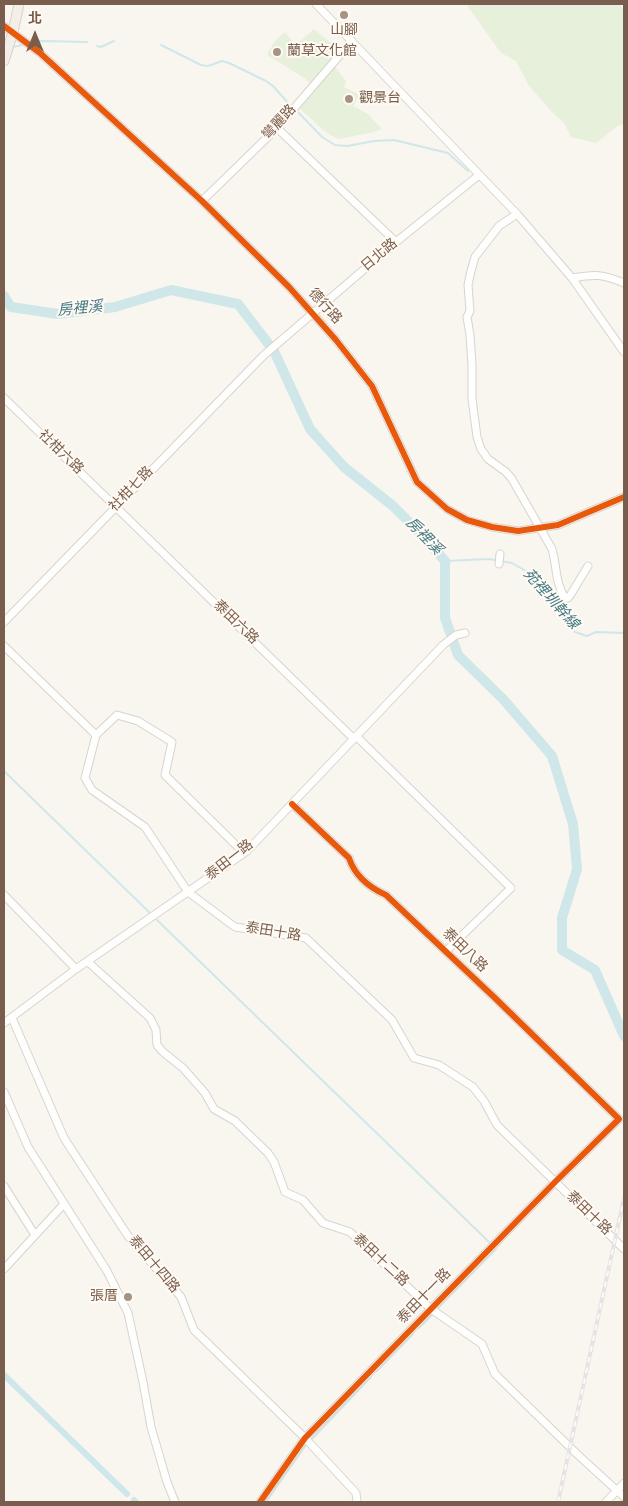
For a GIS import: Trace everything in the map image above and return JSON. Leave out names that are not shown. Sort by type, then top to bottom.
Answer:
[{"type":"main road","points":[[4,61],[19,4]]},
{"type":"street","points":[[316,4],[517,214],[572,278],[624,352]]},
{"type":"street","name":"德行路","points":[[4,26],[40,53],[202,201],[289,287],[336,340],[372,386],[417,482],[447,509],[467,520],[492,527],[518,531],[558,525],[624,497]]},
{"type":"street","name":"彎麗路","points":[[202,201],[277,128],[352,41]]},
{"type":"street","points":[[277,128],[396,242]]},
{"type":"street","name":"日北路","points":[[284,340],[396,242],[479,175]]},
{"type":"street","points":[[517,214],[499,226],[475,257],[468,285],[470,311],[467,317],[472,365],[472,399],[478,443],[488,459],[506,472],[512,479],[540,528],[555,558],[558,583],[565,598],[568,598],[571,594],[588,566]]},
{"type":"street","points":[[572,278],[595,274],[624,284]]},
{"type":"street","name":"社柑七路","points":[[4,622],[261,358],[284,340]]},
{"type":"street","name":"社柑六路","points":[[4,398],[116,507]]},
{"type":"street","name":"泰田六路","points":[[116,507],[511,888],[446,952]]},
{"type":"street","points":[[498,564],[500,554]]},
{"type":"street","name":"泰田一路","points":[[4,1024],[76,970],[244,853],[446,641],[456,635],[465,633]]},
{"type":"street","points":[[4,646],[96,735],[117,715],[138,721],[172,742],[165,775],[244,853]]},
{"type":"street","name":"泰田十路","points":[[96,735],[85,778],[92,790],[145,827],[188,892],[235,927],[306,938],[392,1020],[414,1058],[439,1065],[473,1087],[484,1101],[497,1125],[624,1249]]},
{"type":"street","name":"泰田八路","points":[[292,804],[349,858],[352,869],[372,889],[386,895],[619,1119]]},
{"type":"street","points":[[4,895],[76,970]]},
{"type":"street","name":"泰田十二路","points":[[88,962],[150,1018],[156,1030],[157,1045],[183,1068],[205,1093],[214,1109],[234,1121],[268,1153],[274,1162],[285,1192],[302,1200],[323,1223],[350,1232],[431,1309],[482,1344],[496,1374],[577,1454],[624,1497]]},
{"type":"street","name":"泰田十四路","points":[[12,1018],[64,1138],[128,1236],[180,1297],[194,1330],[305,1438],[356,1493],[357,1502]]},
{"type":"street","points":[[4,1092],[28,1147],[108,1271],[128,1313],[151,1427],[175,1502]]},
{"type":"street","name":"泰田十一路","points":[[260,1502],[305,1438],[619,1119]]},
{"type":"street","points":[[4,1186],[35,1235]]},
{"type":"street","points":[[4,1269],[64,1204]]},
{"type":"street","points":[[606,1502],[624,1483]]},
{"type":"green space","points":[[467,4],[619,4],[624,10],[624,124],[619,125],[596,143],[571,137],[564,123],[529,86],[516,61],[501,53]]},
{"type":"green space","points":[[314,29],[342,52],[332,63],[346,81],[344,87],[360,95],[353,106],[368,114],[382,129],[339,139],[322,129],[294,103],[311,85],[306,79],[267,55],[274,42],[285,32],[296,45]]},
{"type":"waterway","points":[[97,46],[101,47],[114,41]]},
{"type":"waterway","points":[[34,42],[87,42]]},
{"type":"waterway","points":[[13,47],[22,45]]},
{"type":"waterway","points":[[161,45],[201,65],[208,66],[222,61],[229,63],[266,81],[290,105]]},
{"type":"waterway","points":[[298,112],[322,137],[335,145],[347,146],[374,141],[394,140],[448,153],[468,171]]},
{"type":"waterway","name":"房裡溪","points":[[4,296],[11,307],[58,314],[115,307],[171,290],[238,304],[274,351],[310,429],[344,467],[393,506],[445,561],[445,618],[458,655],[503,699],[552,756],[573,824],[577,869],[562,918],[562,950],[595,970],[624,1036]]},
{"type":"waterway","name":"苑裡圳幹線","points":[[445,561],[489,559],[512,563],[526,571],[575,632],[587,636],[596,632],[624,633]]},
{"type":"waterway","points":[[4,771],[150,913]]},
{"type":"waterway","points":[[157,920],[489,1242]]},
{"type":"waterway","points":[[438,1308],[496,1249]]},
{"type":"waterway","points":[[419,1328],[432,1315]]},
{"type":"waterway","points":[[377,1371],[413,1334]]},
{"type":"waterway","points":[[4,1375],[127,1494]]},
{"type":"waterway","points":[[312,1439],[371,1377]]},
{"type":"waterway","points":[[266,1502],[306,1445]]},
{"type":"railway","points":[[558,1502],[624,1198]]},
{"type":"cycle path","points":[[4,26],[40,53],[202,201],[289,287],[336,340],[372,386],[417,482],[447,509],[467,520],[492,527],[518,531],[558,525],[624,497]]},
{"type":"cycle path","points":[[260,1502],[305,1438],[619,1119],[386,895],[363,880],[349,858],[292,804]]},
{"type":"place","name":"山腳","points":[[344,15]]},
{"type":"place","name":"蘭草文化館","points":[[277,52]]},
{"type":"place","name":"觀景台","points":[[349,99]]},
{"type":"place","name":"張厝","points":[[128,1297]]}]
